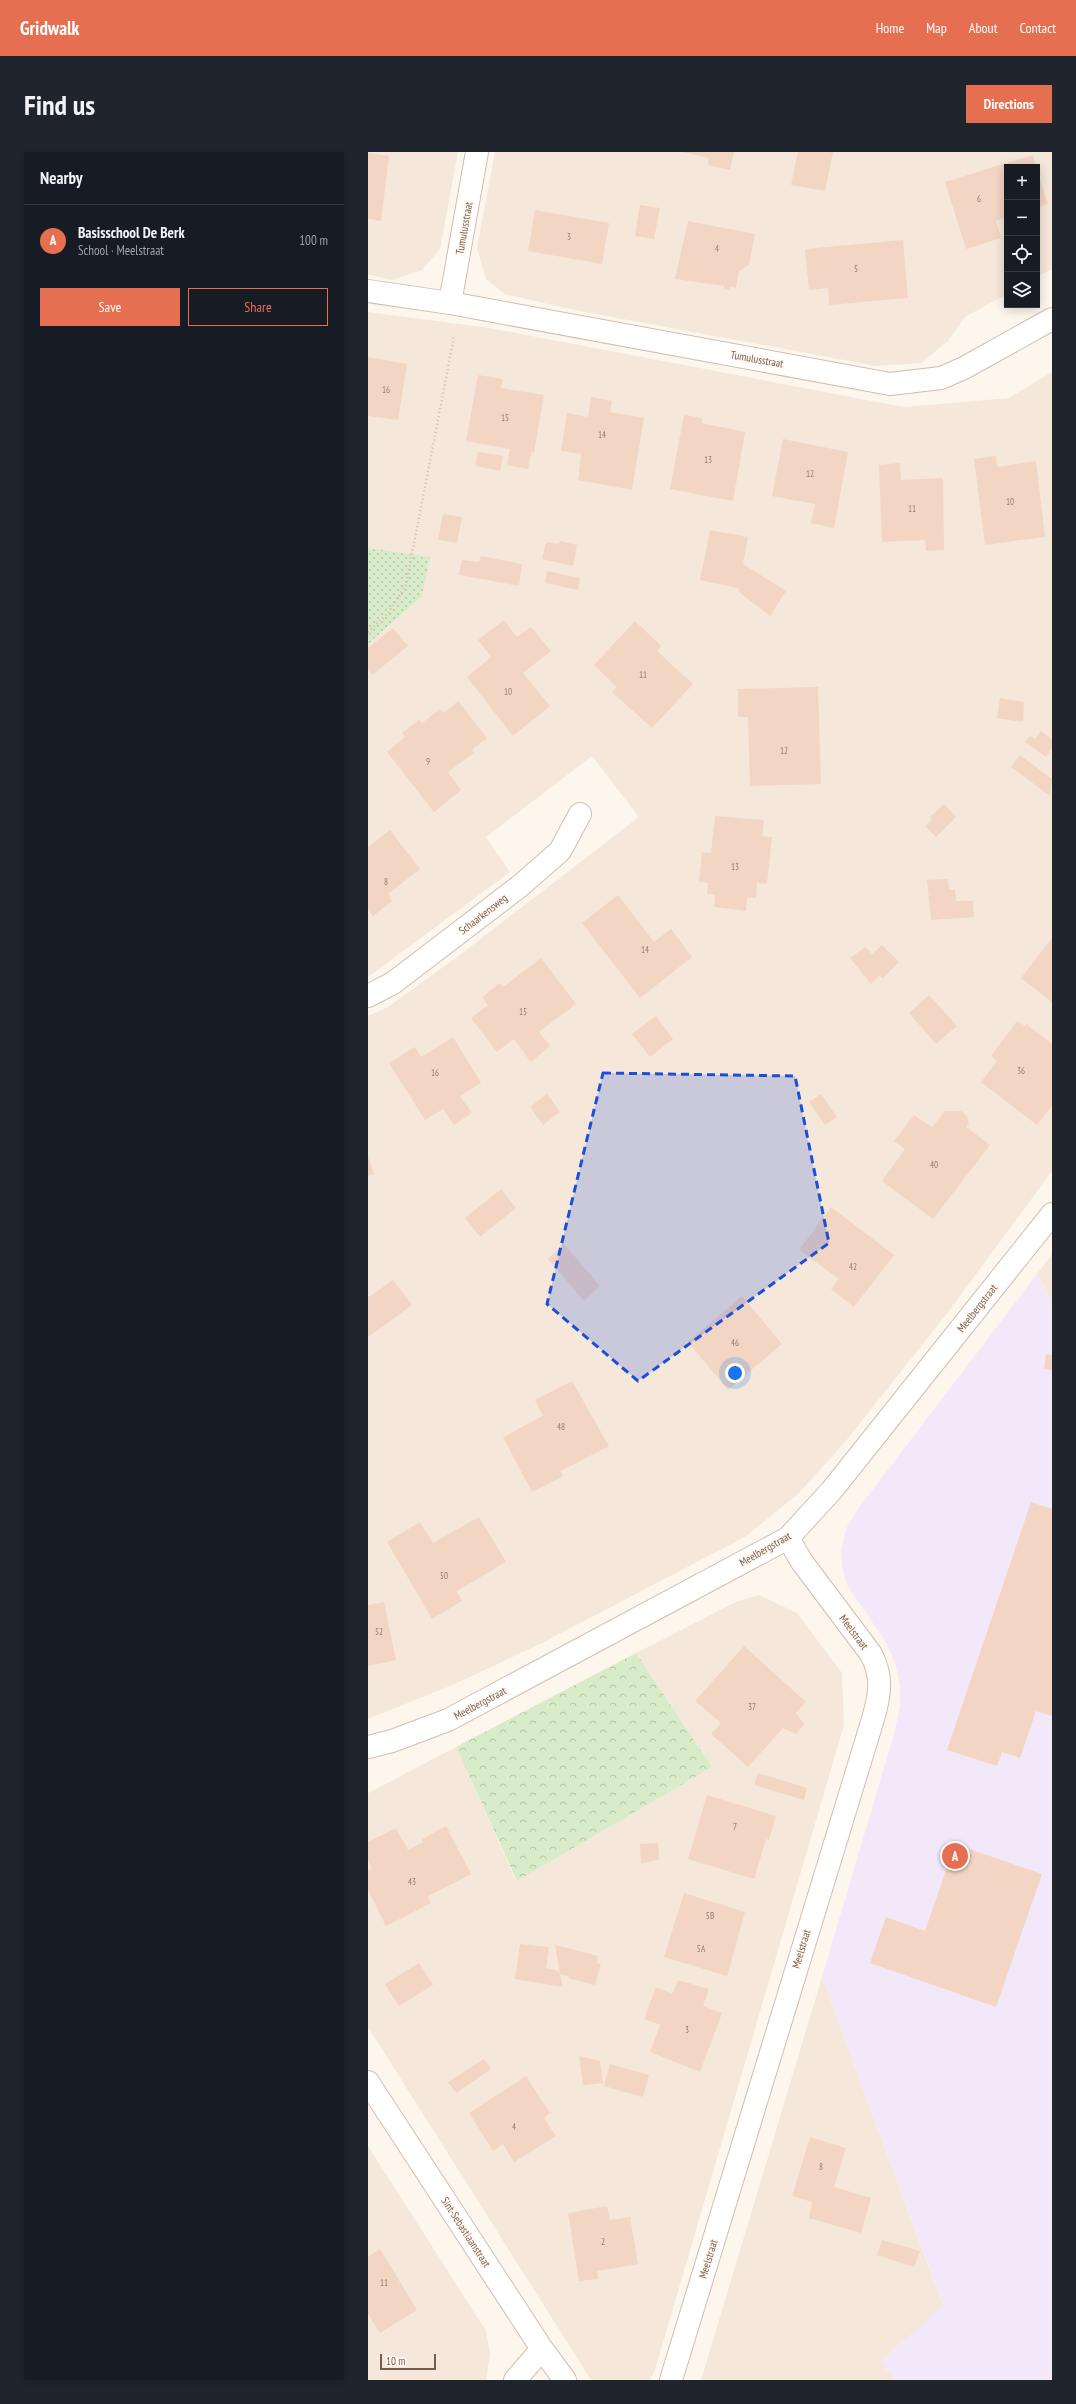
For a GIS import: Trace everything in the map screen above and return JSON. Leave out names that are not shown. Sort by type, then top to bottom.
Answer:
[{"type":"street","name":"Tumulusstraat","points":[[450,303],[477,152]]},
{"type":"street","name":"Tumulusstraat","points":[[368,291],[450,303],[890,384],[941,378],[964,368],[1052,318]]},
{"type":"street","name":"Schaarkensweg","points":[[368,996],[393,983],[520,886],[560,851],[580,814]]},
{"type":"street","name":"Meelbergstraat","points":[[368,1747],[392,1741],[448,1720],[788,1538],[832,1490],[1052,1214]]},
{"type":"street","name":"Meelstraat","points":[[671,2380],[797,1962],[873,1719],[881,1684],[878,1666],[871,1654],[802,1562],[788,1538]]},
{"type":"street","name":"Sint-Sebastiaanstraat","points":[[368,2082],[542,2348],[565,2380]]},
{"type":"street","points":[[516,2380],[542,2348]]},
{"type":"path","points":[[368,632],[388,613],[406,585],[453,342],[450,303]]},
{"type":"highlighted area","points":[[603,1073],[795,1076],[829,1243],[638,1381],[547,1304]]},
{"type":"shaded area","points":[[368,152],[458,152],[440,249],[422,270],[392,280],[368,275]]},
{"type":"shaded area","points":[[495,152],[1052,152],[1052,269],[1040,275],[1040,164],[1004,164],[1004,296],[965,317],[948,341],[921,363],[876,366],[574,310],[505,294],[486,279],[477,248]]},
{"type":"shaded area","points":[[368,312],[489,328],[904,407],[1009,398],[1052,372],[1052,1171],[949,1311],[845,1442],[799,1493],[745,1537],[540,1644],[455,1684],[368,1719],[368,1016],[388,1007],[457,957],[639,817],[592,756],[486,837],[510,872],[368,977]]},
{"type":"shaded area","points":[[1052,1254],[1052,1301],[1037,1274]]},
{"type":"shaded area","points":[[1037,1274],[1052,1301],[1052,2380],[896,2380],[880,2362],[943,2305],[822,1977],[894,1734],[900,1705],[900,1685],[895,1663],[885,1641],[847,1585],[842,1567],[841,1549],[847,1527],[861,1505]]},
{"type":"shaded area","points":[[759,1595],[797,1613],[842,1673],[844,1725],[655,2370],[650,2380],[591,2380],[368,2027],[368,1793],[456,1747],[516,1881],[712,1767],[636,1653],[736,1602]]},
{"type":"shaded area","points":[[822,1977],[943,2306],[880,2362],[896,2380],[701,2380]]},
{"type":"shaded area","points":[[368,2146],[486,2331],[490,2354],[486,2380],[368,2380]]},
{"type":"green space","points":[[368,548],[430,557],[422,596],[368,644]]},
{"type":"green space","points":[[636,1653],[712,1767],[517,1881],[456,1747]]},
{"type":"building","points":[[682,152],[734,152],[730,170],[708,165],[709,158]]},
{"type":"building","points":[[798,152],[833,152],[825,191],[791,185]]},
{"type":"building","points":[[368,153],[389,156],[381,221],[368,219]]},
{"type":"building","points":[[1033,155],[1035,164],[1004,164],[1004,218],[996,221],[1001,238],[966,249],[945,182]]},
{"type":"building","points":[[1040,179],[1048,204],[1040,207]]},
{"type":"building","points":[[640,205],[660,208],[654,239],[635,236]]},
{"type":"building","points":[[535,210],[609,223],[602,264],[528,251]]},
{"type":"building","points":[[688,221],[755,234],[749,265],[739,271],[736,288],[730,287],[730,290],[724,289],[724,286],[675,279]]},
{"type":"building","points":[[903,240],[908,298],[829,305],[828,288],[809,290],[805,249]]},
{"type":"building","points":[[368,357],[407,364],[398,420],[368,416]]},
{"type":"building","points":[[478,375],[503,379],[501,388],[544,395],[534,453],[531,452],[528,469],[507,465],[510,449],[466,441]]},
{"type":"building","points":[[591,397],[612,401],[610,412],[644,418],[632,490],[578,480],[581,454],[561,451],[567,413],[588,417]]},
{"type":"building","points":[[684,415],[703,418],[702,423],[745,432],[733,501],[670,489]]},
{"type":"building","points":[[783,439],[848,452],[834,528],[811,523],[815,504],[772,496]]},
{"type":"building","points":[[478,452],[503,456],[500,471],[475,466]]},
{"type":"building","points":[[996,456],[997,467],[1036,461],[1045,537],[985,545],[974,459]]},
{"type":"building","points":[[900,463],[901,480],[943,478],[944,550],[926,551],[925,540],[882,542],[879,465]]},
{"type":"building","points":[[443,514],[462,517],[457,543],[438,540]]},
{"type":"building","points":[[710,530],[748,537],[743,564],[786,591],[770,616],[740,593],[738,588],[700,580]]},
{"type":"building","points":[[560,541],[577,545],[573,566],[542,559],[546,542],[559,544]]},
{"type":"building","points":[[481,556],[522,564],[519,586],[459,575],[462,560],[479,562]]},
{"type":"building","points":[[547,571],[580,578],[578,590],[545,583]]},
{"type":"building","points":[[504,620],[517,637],[531,627],[551,651],[523,673],[550,706],[513,736],[467,677],[491,657],[478,640]]},
{"type":"building","points":[[635,621],[661,646],[657,651],[693,684],[652,728],[612,692],[617,687],[594,665]]},
{"type":"building","points":[[393,628],[408,646],[372,675],[368,670],[368,648]]},
{"type":"building","points":[[818,687],[821,784],[750,786],[748,717],[738,717],[738,689]]},
{"type":"building","points":[[1000,698],[1024,702],[1023,722],[997,718]]},
{"type":"building","points":[[458,701],[487,738],[472,750],[474,753],[448,772],[461,790],[434,812],[387,752],[405,737],[402,733],[419,720],[422,723],[440,709],[444,713]]},
{"type":"building","points":[[1041,731],[1052,740],[1052,748],[1046,757],[1025,742],[1030,736],[1035,739]]},
{"type":"building","points":[[1020,755],[1052,779],[1050,796],[1011,767]]},
{"type":"building","points":[[944,804],[956,817],[936,837],[925,826],[932,820],[930,817]]},
{"type":"building","points":[[715,816],[764,820],[762,836],[772,837],[767,884],[757,883],[756,898],[747,898],[746,911],[714,907],[715,894],[707,894],[708,883],[699,882],[702,852],[711,853]]},
{"type":"building","points":[[390,830],[420,869],[388,894],[392,901],[373,916],[368,910],[368,847]]},
{"type":"building","points":[[948,879],[949,890],[955,890],[956,901],[973,901],[974,917],[931,920],[927,880]]},
{"type":"building","points":[[618,895],[654,942],[671,929],[692,957],[640,998],[582,923]]},
{"type":"building","points":[[1052,938],[1052,1002],[1021,978]]},
{"type":"building","points":[[882,945],[899,962],[883,978],[879,976],[871,984],[850,958],[865,947],[872,954]]},
{"type":"building","points":[[541,958],[576,1004],[539,1032],[550,1046],[531,1062],[514,1039],[497,1052],[471,1018],[488,1005],[482,997],[500,983],[503,987]]},
{"type":"building","points":[[929,995],[957,1026],[936,1044],[909,1013]]},
{"type":"building","points":[[656,1016],[673,1039],[650,1057],[632,1034]]},
{"type":"building","points":[[1017,1021],[1025,1026],[1026,1024],[1052,1044],[1052,1106],[1037,1125],[981,1082],[997,1061],[991,1056]]},
{"type":"building","points":[[453,1037],[481,1083],[460,1096],[472,1113],[454,1125],[443,1109],[425,1120],[389,1063],[415,1047],[421,1057]]},
{"type":"building","points":[[547,1094],[560,1112],[543,1125],[530,1107]]},
{"type":"building","points":[[821,1094],[837,1117],[825,1125],[809,1102]]},
{"type":"building","points":[[945,1111],[961,1111],[967,1116],[969,1124],[966,1127],[990,1145],[933,1219],[882,1181],[905,1149],[894,1141],[914,1115],[932,1127]]},
{"type":"building","points":[[368,1157],[374,1174],[368,1176]]},
{"type":"building","points":[[501,1189],[516,1208],[480,1237],[465,1218]]},
{"type":"building","points":[[831,1207],[894,1255],[854,1307],[831,1289],[839,1279],[799,1250]]},
{"type":"building","points":[[564,1244],[600,1286],[584,1301],[548,1259]]},
{"type":"building","points":[[393,1280],[412,1305],[368,1337],[368,1295],[369,1297]]},
{"type":"building","points":[[742,1296],[782,1344],[728,1390],[688,1342]]},
{"type":"building","points":[[1046,1354],[1052,1355],[1052,1370],[1044,1369]]},
{"type":"building","points":[[572,1381],[609,1446],[561,1471],[563,1476],[532,1492],[503,1437],[543,1416],[535,1400]]},
{"type":"building","points":[[1031,1502],[1052,1509],[1052,1716],[1036,1711],[1020,1758],[1002,1752],[997,1766],[947,1750]]},
{"type":"building","points":[[479,1517],[506,1562],[457,1591],[462,1601],[432,1619],[387,1542],[420,1522],[433,1543]]},
{"type":"building","points":[[384,1602],[396,1660],[368,1666],[368,1605]]},
{"type":"building","points":[[744,1646],[806,1702],[796,1713],[804,1724],[796,1734],[783,1728],[748,1767],[711,1734],[721,1723],[695,1701]]},
{"type":"building","points":[[758,1773],[807,1788],[804,1800],[754,1785]]},
{"type":"building","points":[[707,1795],[776,1816],[769,1840],[766,1839],[754,1879],[688,1859]]},
{"type":"building","points":[[446,1826],[471,1874],[428,1896],[431,1903],[386,1926],[368,1890],[368,1871],[372,1868],[368,1860],[368,1842],[396,1828],[408,1850],[423,1842],[422,1839]]},
{"type":"building","points":[[658,1843],[659,1860],[641,1863],[640,1844]]},
{"type":"building","points":[[955,1844],[1042,1874],[996,2007],[870,1963],[886,1917],[925,1931]]},
{"type":"building","points":[[684,1893],[745,1912],[727,1976],[664,1957]]},
{"type":"building","points":[[520,1944],[549,1947],[546,1968],[559,1971],[563,1987],[515,1979]]},
{"type":"building","points":[[555,1945],[598,1956],[597,1963],[601,1964],[595,1985],[568,1978],[569,1976],[560,1974]]},
{"type":"building","points":[[419,1963],[433,1985],[399,2006],[385,1984]]},
{"type":"building","points":[[678,1980],[709,1989],[703,2006],[722,2013],[700,2072],[650,2052],[660,2025],[644,2019],[656,1987],[672,1994]]},
{"type":"building","points":[[579,2056],[600,2061],[603,2083],[583,2085]]},
{"type":"building","points":[[484,2059],[491,2069],[456,2093],[448,2082]]},
{"type":"building","points":[[610,2064],[649,2075],[643,2097],[604,2086]]},
{"type":"building","points":[[526,2076],[550,2113],[544,2118],[556,2136],[514,2162],[503,2144],[493,2151],[469,2113]]},
{"type":"building","points":[[810,2137],[846,2148],[834,2187],[871,2198],[861,2233],[809,2218],[812,2202],[792,2196]]},
{"type":"building","points":[[607,2206],[610,2220],[630,2217],[638,2264],[597,2271],[598,2279],[579,2281],[568,2213]]},
{"type":"building","points":[[882,2240],[920,2251],[914,2267],[877,2255]]},
{"type":"building","points":[[380,2249],[417,2310],[380,2333],[368,2314],[368,2257]]},
{"type":"place","name":"Basisschool De Berk","points":[[955,1856]]}]
